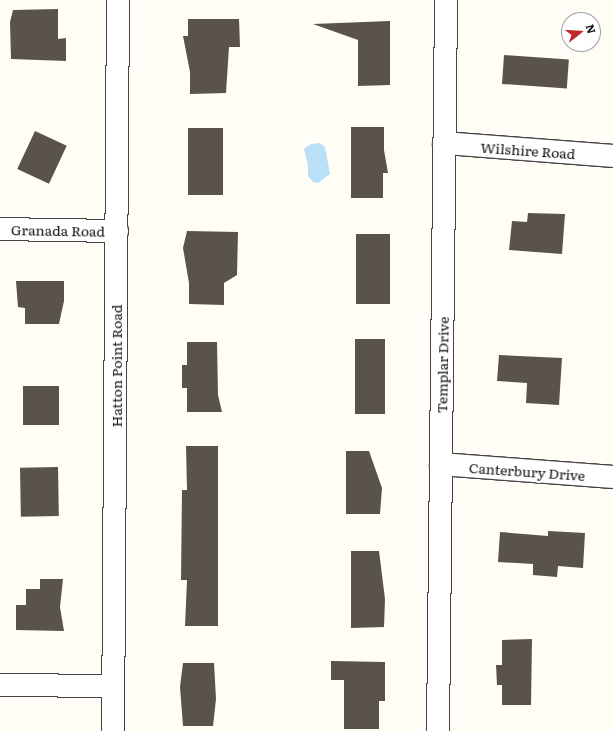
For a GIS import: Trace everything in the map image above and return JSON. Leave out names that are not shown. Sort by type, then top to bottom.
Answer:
[{"type":"street","name":"Hatton Point Road","points":[[113,731],[118,0]]},
{"type":"street","name":"Templar Drive","points":[[438,731],[446,0]]},
{"type":"street","name":"Wilshire Road","points":[[444,143],[613,156]]},
{"type":"street","name":"Granada Road","points":[[0,229],[117,231]]},
{"type":"street","name":"Canterbury Drive","points":[[441,464],[613,477]]},
{"type":"street","points":[[0,685],[113,686]]},
{"type":"water","points":[[320,143],[325,147],[330,174],[318,183],[313,182],[308,176],[308,166],[304,149],[311,144]]},
{"type":"building","points":[[58,9],[58,39],[66,38],[66,61],[11,59],[10,22],[13,10]]},
{"type":"building","points":[[188,19],[239,19],[240,47],[229,47],[226,93],[190,94],[190,72],[183,36],[188,36]]},
{"type":"building","points":[[390,21],[390,85],[358,86],[358,40],[313,24]]},
{"type":"building","points":[[504,55],[569,60],[567,88],[502,84]]},
{"type":"building","points":[[351,127],[384,127],[384,150],[388,173],[383,173],[383,198],[351,198]]},
{"type":"building","points":[[188,128],[223,128],[223,195],[188,195]]},
{"type":"building","points":[[35,131],[67,146],[49,184],[17,169]]},
{"type":"building","points":[[528,213],[565,214],[562,254],[509,250],[512,221],[527,222]]},
{"type":"building","points":[[187,231],[238,232],[237,275],[224,283],[224,305],[189,304],[189,283],[183,248]]},
{"type":"building","points":[[356,234],[390,234],[390,304],[356,304]]},
{"type":"building","points":[[16,281],[64,281],[64,301],[59,324],[25,324],[25,308],[18,307]]},
{"type":"building","points":[[355,339],[385,339],[385,414],[355,414]]},
{"type":"building","points":[[187,342],[217,342],[218,395],[222,412],[187,412],[187,388],[182,388],[182,365],[187,365]]},
{"type":"building","points":[[499,355],[562,358],[559,405],[526,403],[527,383],[497,381]]},
{"type":"building","points":[[23,386],[59,386],[59,425],[23,425]]},
{"type":"building","points":[[186,446],[218,446],[218,626],[185,626],[187,580],[181,580],[182,490],[187,490]]},
{"type":"building","points":[[346,451],[369,451],[382,488],[380,514],[346,514]]},
{"type":"building","points":[[58,467],[59,516],[21,517],[20,468]]},
{"type":"building","points":[[548,531],[585,533],[583,568],[558,566],[557,577],[533,575],[533,564],[498,562],[500,532],[548,536]]},
{"type":"building","points":[[351,551],[379,551],[385,599],[384,627],[351,628]]},
{"type":"building","points":[[40,579],[63,579],[60,607],[64,631],[16,630],[16,605],[26,605],[26,589],[40,589]]},
{"type":"building","points":[[532,639],[531,705],[502,705],[502,685],[497,685],[496,665],[502,665],[502,640]]},
{"type":"building","points":[[331,661],[385,662],[385,701],[379,701],[379,729],[344,729],[344,680],[331,680]]},
{"type":"building","points":[[183,663],[214,663],[216,699],[213,726],[183,726],[180,687]]}]
